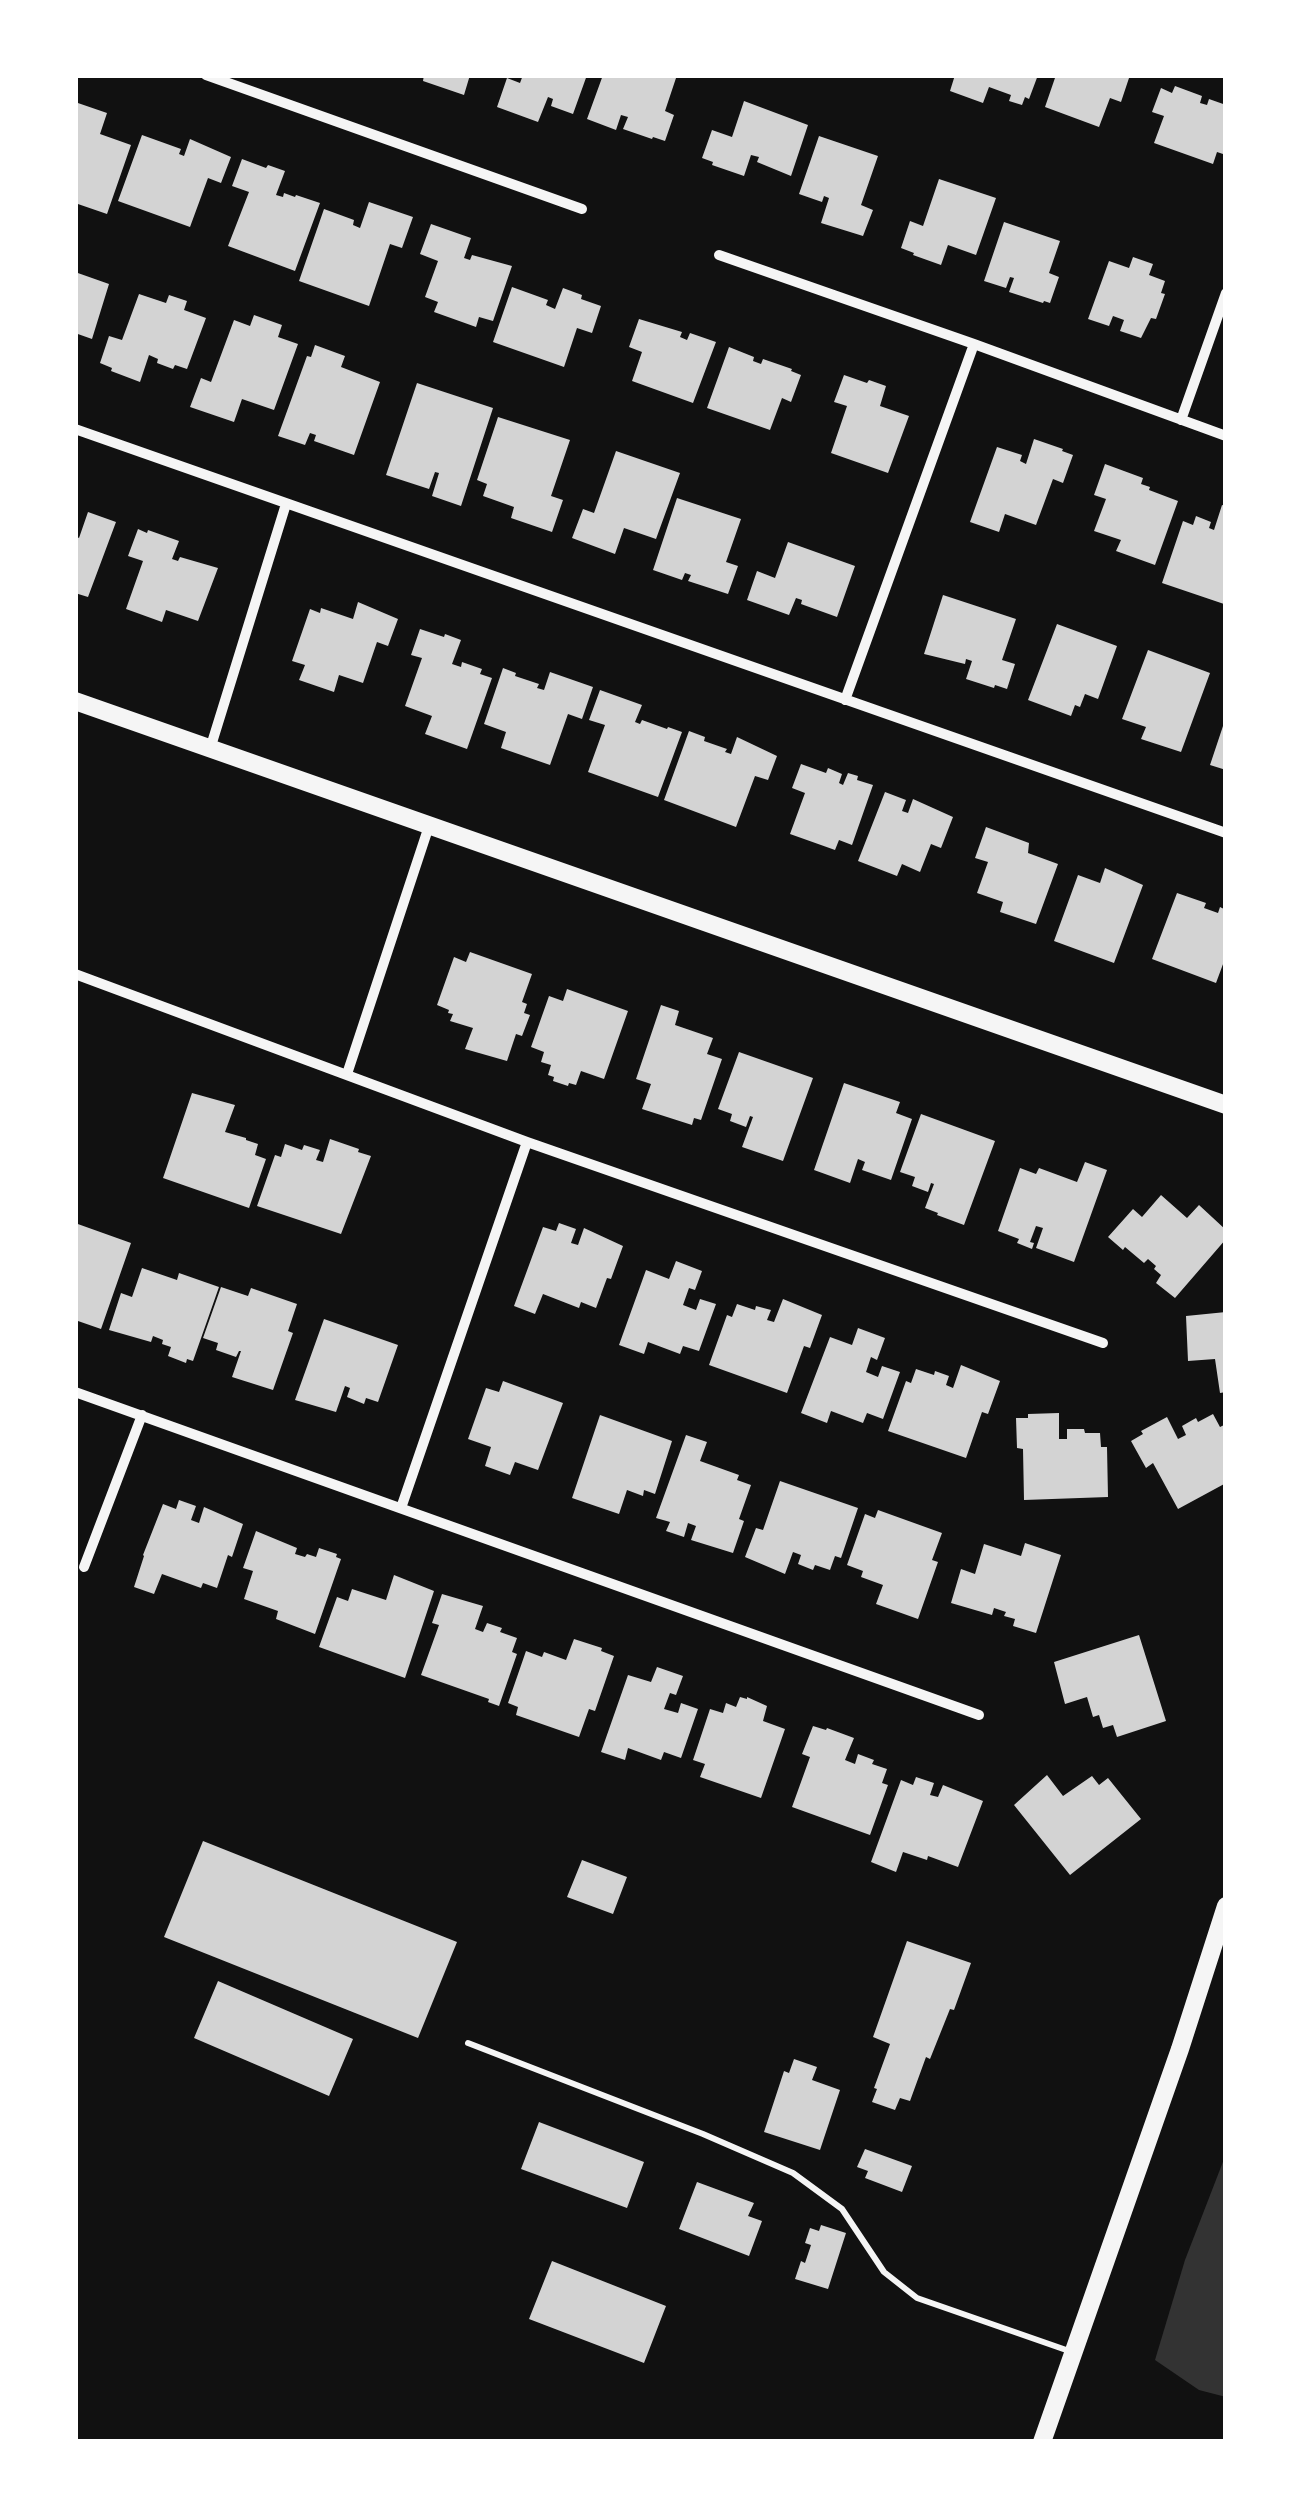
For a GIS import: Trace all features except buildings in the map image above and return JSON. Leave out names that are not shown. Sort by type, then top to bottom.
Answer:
[{"type":"street","points":[[206,75],[582,209]]},
{"type":"street","points":[[719,255],[1226,436]]},
{"type":"street","points":[[1181,420],[1226,293]]},
{"type":"street","points":[[845,700],[974,344]]},
{"type":"street","points":[[75,429],[1226,833]]},
{"type":"street","points":[[210,749],[286,504]]},
{"type":"street","points":[[75,701],[1226,1105]]},
{"type":"street","points":[[347,1074],[429,826]]},
{"type":"street","points":[[75,974],[527,1142],[1103,1343]]},
{"type":"street","points":[[402,1508],[527,1142]]},
{"type":"street","points":[[75,1392],[979,1715]]},
{"type":"street","points":[[84,1568],[142,1415]]},
{"type":"street","points":[[1042,2442],[1226,1906]]},
{"type":"lane","points":[[468,2043],[793,2173],[842,2209],[884,2272],[918,2298],[1073,2352]]},
{"type":"shaded area","points":[[1226,2154],[1226,2397],[1199,2390],[1155,2360],[1185,2260]]}]
